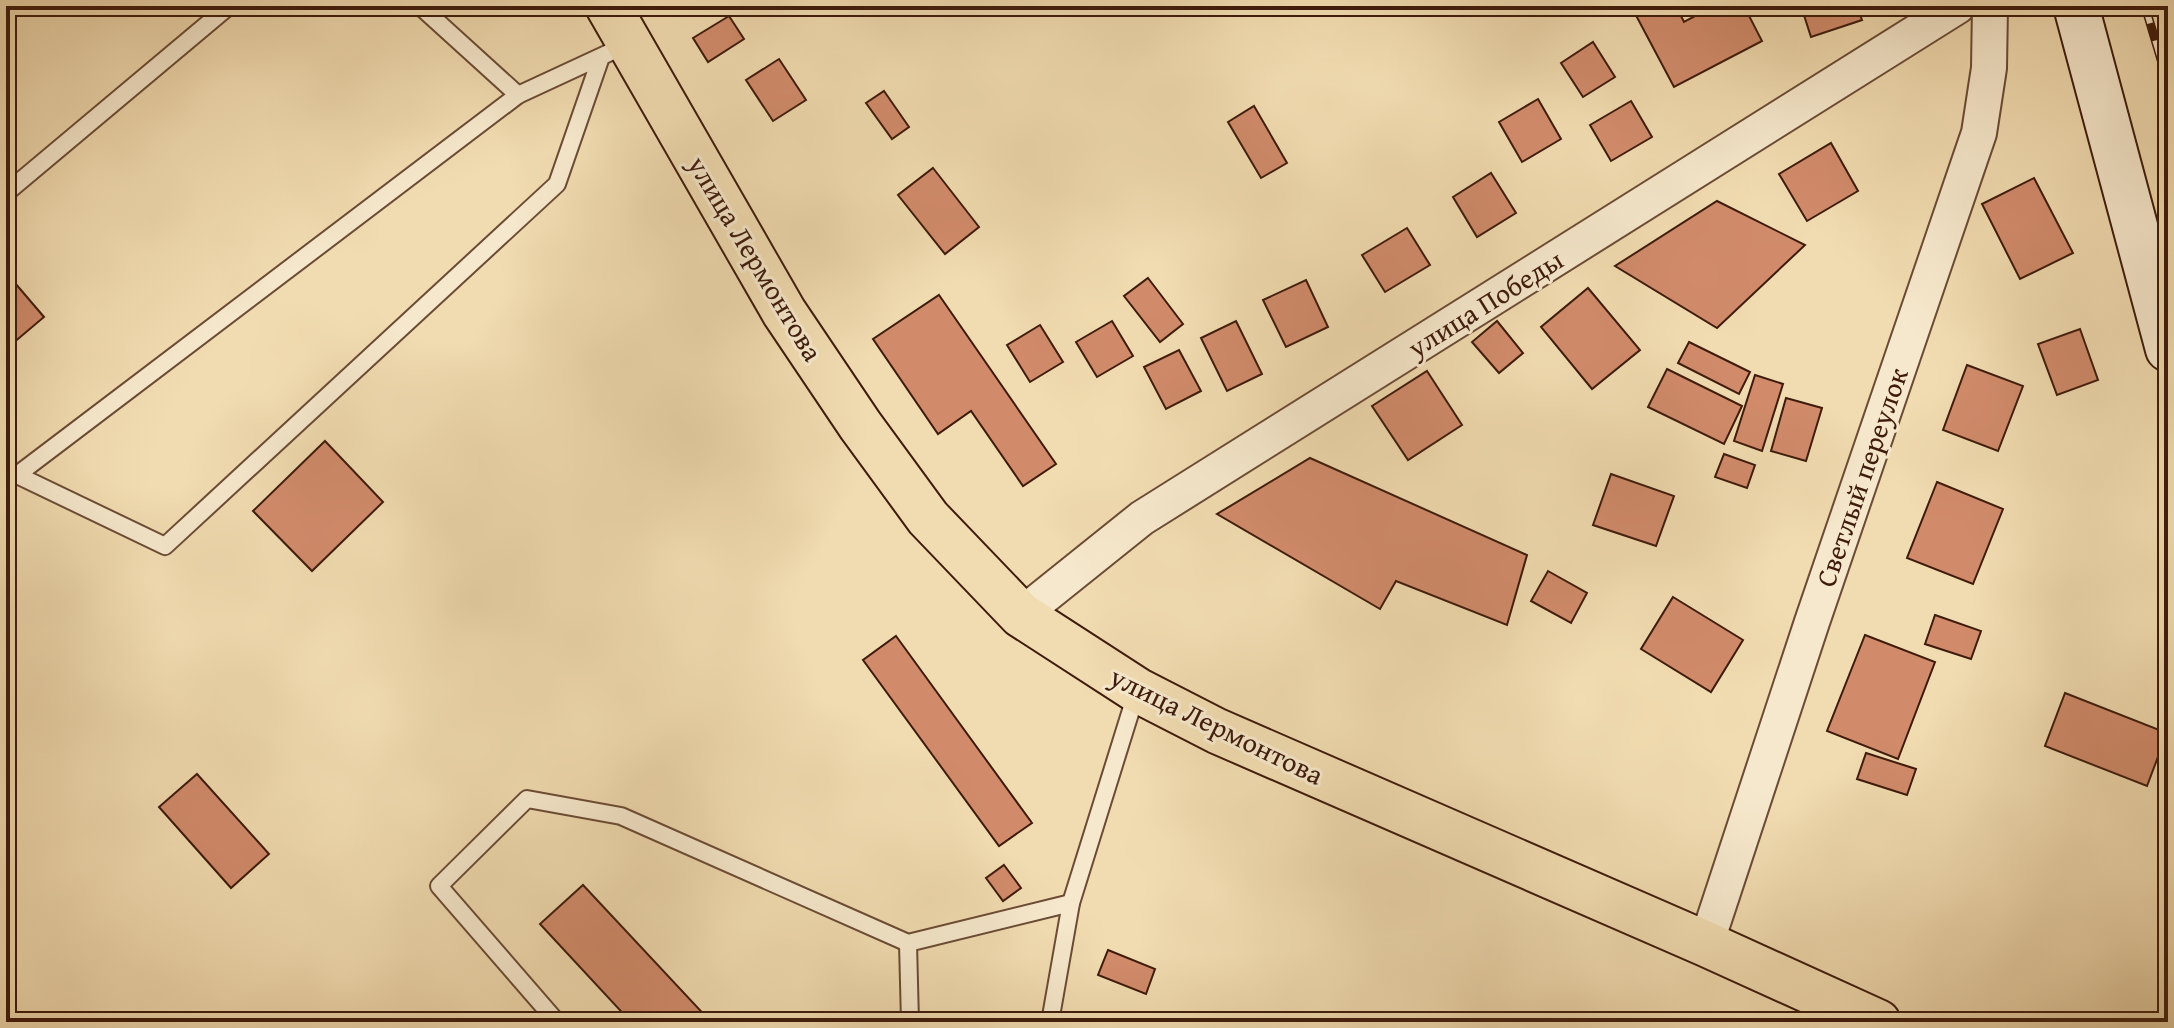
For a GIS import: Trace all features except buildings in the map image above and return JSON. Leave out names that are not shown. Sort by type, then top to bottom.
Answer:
[{"type":"main road","name":"улица Лермонтова","points":[[608,6],[615,50],[860,425],[928,518],[1021,615],[1137,690],[1217,731],[1878,1022]]},
{"type":"main road","points":[[2076,6],[2168,349]]},
{"type":"street","name":"улица Победы","points":[[1021,615],[1142,518],[1958,6]]},
{"type":"street","name":"Светлый переулок","points":[[1706,944],[1979,133],[1989,68],[1990,6]]},
{"type":"lane","points":[[6,193],[229,6]]},
{"type":"lane","points":[[420,6],[518,95]]},
{"type":"lane","points":[[615,50],[557,184],[165,546],[17,475],[518,95],[615,50]]},
{"type":"lane","points":[[1050,1022],[1071,903],[1137,690]]},
{"type":"lane","points":[[557,1022],[439,886],[527,799],[621,816],[908,943],[1071,903]]},
{"type":"lane","points":[[908,943],[910,1022]]},
{"type":"railway","points":[[2145,6],[2168,83]]}]
